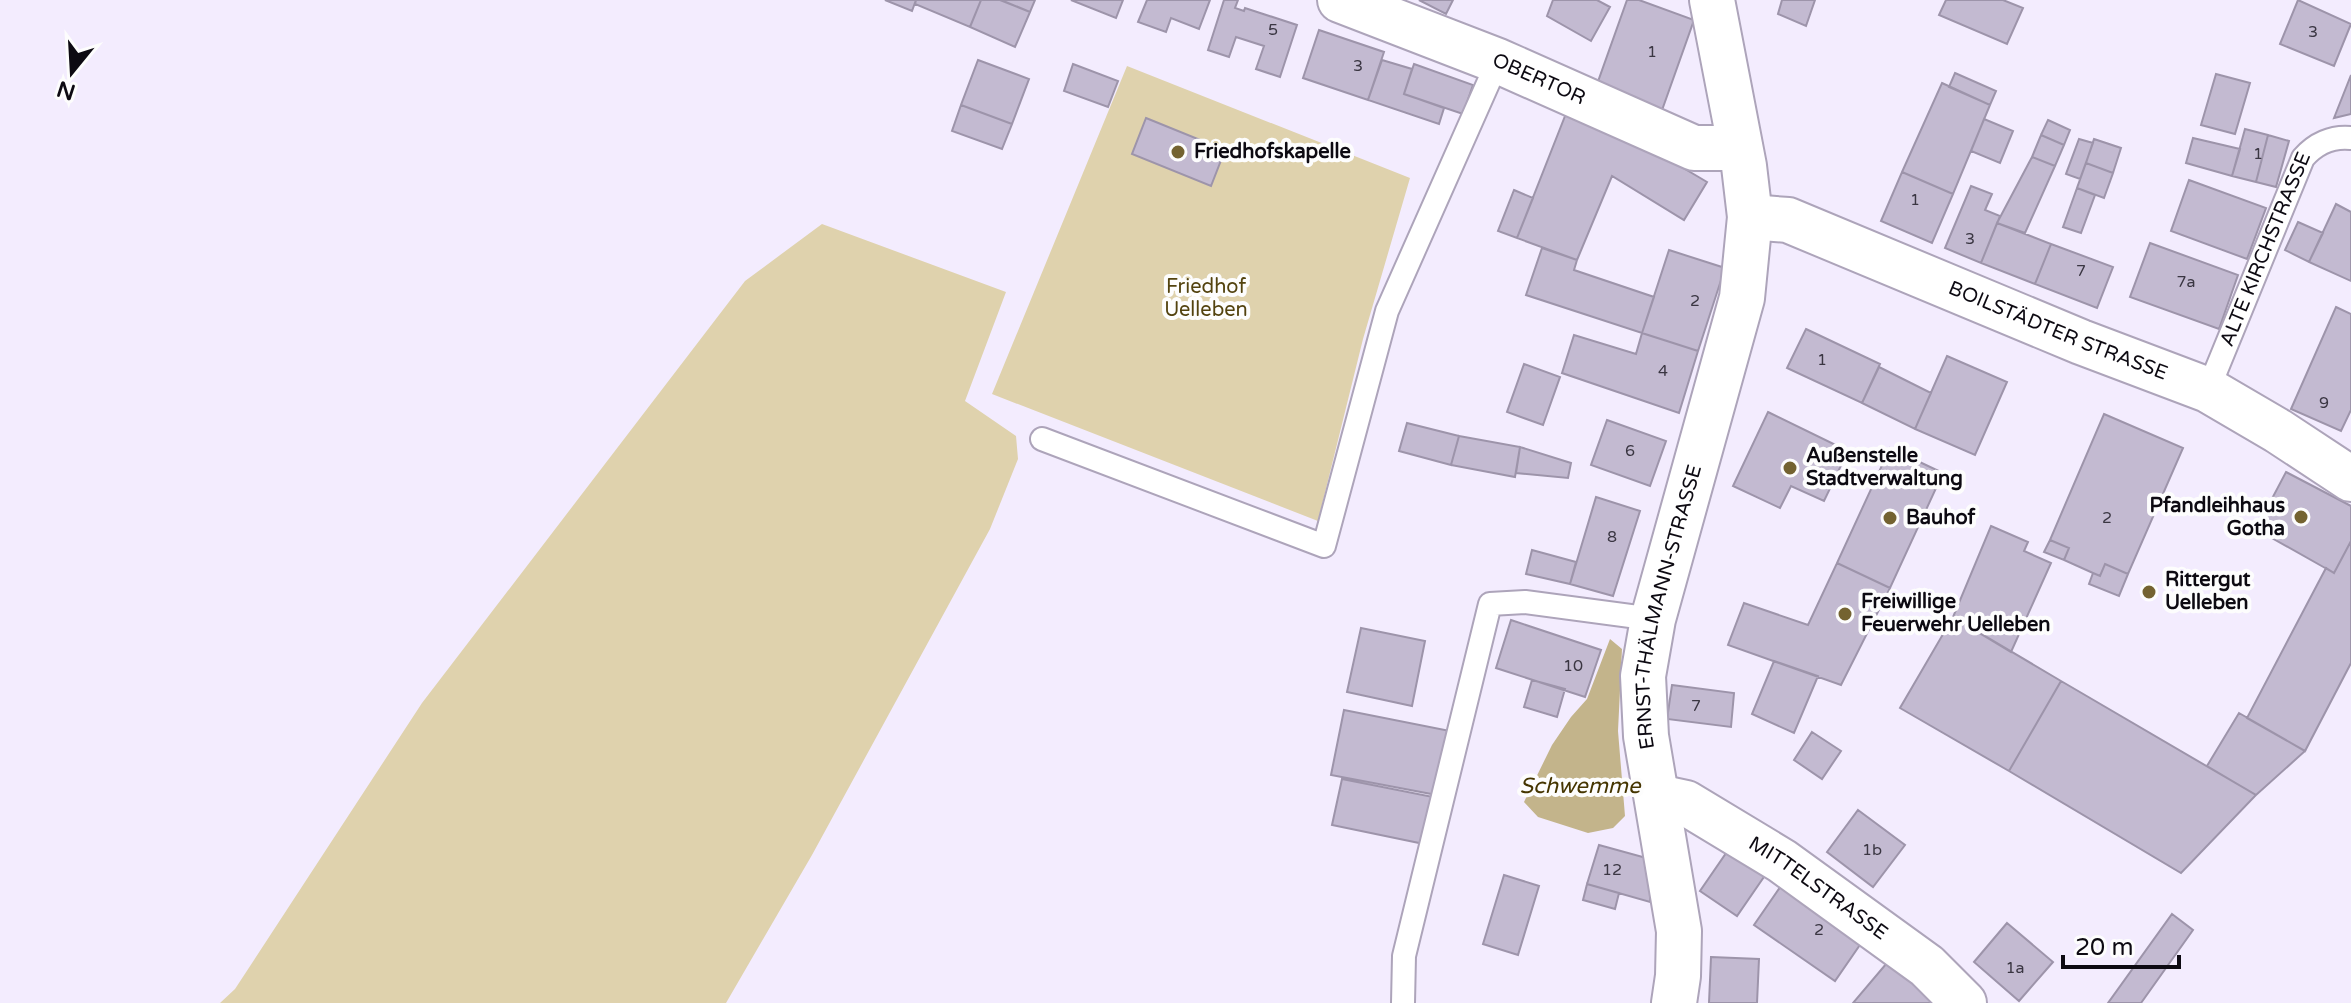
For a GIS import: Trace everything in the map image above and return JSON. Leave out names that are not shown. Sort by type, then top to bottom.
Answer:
[{"type":"street","name":"OBERTOR","points":[[1340,0],[1498,61],[1694,148],[1740,148]]},
{"type":"street","name":"ERNST-THÄLMANN-STRASSE","points":[[1674,1003],[1679,931],[1646,736],[1643,676],[1653,619],[1742,298],[1750,217],[1712,0]]},
{"type":"street","name":"BOILSTÄDTER STRASSE","points":[[1750,217],[1788,220],[2081,342],[2208,390],[2351,479]]},
{"type":"street","name":"MITTELSTRASSE","points":[[1658,797],[1686,803],[1782,861],[1927,966],[1964,1003]]},
{"type":"lane","points":[[1042,439],[1324,546],[1387,311],[1498,61]]},
{"type":"lane","name":"ALTE KIRCHSTRASSE","points":[[2208,390],[2303,158],[2311,148],[2325,142],[2351,138]]},
{"type":"lane","points":[[1403,1003],[1404,956],[1490,604],[1525,602],[1653,619]]},
{"type":"green space","name":"Friedhof Uelleben","points":[[1127,66],[1410,178],[1363,339],[1318,521],[992,394]]},
{"type":"green space","points":[[822,224],[1006,292],[965,401],[1016,436],[1018,459],[990,529],[812,855],[726,1003],[220,1003],[235,989],[422,703],[745,281]]},
{"type":"water","name":"Schwemme","points":[[1610,639],[1622,649],[1618,731],[1625,816],[1613,828],[1588,833],[1538,817],[1524,802],[1552,745],[1587,699]]},
{"type":"building","points":[[885,0],[916,0],[912,11]]},
{"type":"building","points":[[916,0],[981,0],[970,27],[915,4]]},
{"type":"building","points":[[981,0],[1000,0],[1030,12],[1015,47],[970,27]]},
{"type":"building","points":[[1001,0],[1035,0],[1030,12]]},
{"type":"building","points":[[1071,0],[1123,0],[1116,18]]},
{"type":"building","points":[[1147,0],[1210,0],[1199,29],[1171,18],[1166,32],[1138,22]]},
{"type":"building","points":[[1224,0],[1238,0],[1235,8],[1244,11],[1245,8],[1297,25],[1280,77],[1256,69],[1264,46],[1236,37],[1229,57],[1208,50]]},
{"type":"building","points":[[1419,0],[1453,0],[1446,14]]},
{"type":"building","points":[[1553,0],[1597,0],[1610,7],[1591,41],[1547,16]]},
{"type":"building","points":[[1627,0],[1639,0],[1694,20],[1661,113],[1595,90]]},
{"type":"building","points":[[1782,0],[1815,0],[1806,26],[1778,14]]},
{"type":"building","points":[[1946,0],[2003,0],[2023,8],[2007,44],[1939,15]]},
{"type":"building","points":[[2298,0],[2351,24],[2334,66],[2280,44]]},
{"type":"building","points":[[1319,30],[1384,52],[1368,100],[1303,78]]},
{"type":"building","points":[[978,60],[1029,79],[1012,124],[961,105]]},
{"type":"building","points":[[1382,60],[1412,69],[1404,94],[1444,108],[1439,124],[1368,100]]},
{"type":"building","points":[[1073,64],[1118,81],[1108,107],[1064,91]]},
{"type":"building","points":[[1414,64],[1473,85],[1463,114],[1404,94]]},
{"type":"building","points":[[1955,73],[1996,91],[1990,105],[1949,87]]},
{"type":"building","points":[[2216,74],[2250,83],[2235,134],[2201,125]]},
{"type":"building","points":[[2351,75],[2351,114],[2334,118]]},
{"type":"building","points":[[1942,83],[1990,105],[1953,194],[1902,172]]},
{"type":"building","points":[[961,105],[1012,124],[1002,149],[952,131]]},
{"type":"building","points":[[1567,111],[1629,136],[1707,182],[1684,220],[1612,176],[1577,260],[1517,238]]},
{"type":"building","name":"Friedhofskapelle","points":[[1146,118],[1225,150],[1211,186],[1132,154]]},
{"type":"building","points":[[1984,119],[2013,131],[2000,163],[1971,151]]},
{"type":"building","points":[[2048,120],[2070,130],[2064,145],[2041,135]]},
{"type":"building","points":[[2245,129],[2268,135],[2256,182],[2232,176]]},
{"type":"building","points":[[2041,135],[2064,145],[2055,166],[2032,157]]},
{"type":"building","points":[[2268,135],[2289,141],[2276,187],[2256,182]]},
{"type":"building","points":[[2193,138],[2240,149],[2232,176],[2186,163]]},
{"type":"building","points":[[2079,139],[2093,143],[2080,179],[2066,174]]},
{"type":"building","points":[[2094,139],[2121,148],[2113,173],[2086,163]]},
{"type":"building","points":[[2032,157],[2055,166],[2025,233],[1997,223]]},
{"type":"building","points":[[2086,163],[2113,173],[2104,198],[2077,188]]},
{"type":"building","points":[[1902,172],[1953,194],[1932,243],[1881,221]]},
{"type":"building","points":[[2189,180],[2266,208],[2247,259],[2171,231]]},
{"type":"building","points":[[1971,186],[1992,194],[1985,210],[2000,216],[1981,263],[1945,248]]},
{"type":"building","points":[[2077,188],[2095,195],[2081,233],[2063,227]]},
{"type":"building","points":[[1514,190],[1533,198],[1517,238],[1498,231]]},
{"type":"building","points":[[2336,204],[2351,212],[2351,281],[2309,262]]},
{"type":"building","points":[[2298,222],[2323,233],[2309,262],[2285,250]]},
{"type":"building","points":[[1997,223],[2051,244],[2035,284],[1981,263]]},
{"type":"building","points":[[2150,243],[2238,275],[2219,329],[2130,297]]},
{"type":"building","points":[[2051,244],[2113,267],[2097,308],[2035,284]]},
{"type":"building","points":[[1542,248],[1577,260],[1574,270],[1654,297],[1642,333],[1526,295]]},
{"type":"building","points":[[1669,250],[1725,268],[1698,351],[1642,333]]},
{"type":"building","points":[[2336,307],[2351,314],[2351,410],[2341,431],[2291,409]]},
{"type":"building","points":[[1806,329],[1880,364],[1862,403],[1787,368]]},
{"type":"building","points":[[1642,333],[1698,351],[1679,413],[1562,373],[1574,335],[1636,354]]},
{"type":"building","points":[[1947,356],[2007,382],[1975,455],[1915,429]]},
{"type":"building","points":[[1524,364],[1560,377],[1543,425],[1507,412]]},
{"type":"building","points":[[1879,367],[1931,393],[1915,429],[1862,403]]},
{"type":"building","name":"Außenstelle Stadtverwaltung","points":[[1768,412],[1848,451],[1824,501],[1791,486],[1780,508],[1733,486]]},
{"type":"building","points":[[2104,414],[2183,448],[2128,574],[2105,564],[2100,576],[2064,560],[2069,548],[2050,540]]},
{"type":"building","points":[[1607,420],[1666,441],[1650,486],[1591,465]]},
{"type":"building","points":[[1407,423],[1459,436],[1451,465],[1399,451]]},
{"type":"building","points":[[1459,436],[1520,447],[1515,477],[1451,465]]},
{"type":"building","points":[[1520,447],[1571,463],[1568,478],[1516,473]]},
{"type":"building","name":"Bauhof","points":[[1890,448],[1943,473],[1890,588],[1837,563]]},
{"type":"building","points":[[2286,472],[2351,506],[2351,541],[2334,573],[2256,529]]},
{"type":"building","points":[[1596,497],[1640,511],[1613,596],[1570,584]]},
{"type":"building","points":[[1991,526],[2028,542],[2024,551],[2051,563],[2011,652],[1953,617]]},
{"type":"building","points":[[2050,540],[2069,548],[2064,560],[2044,552]]},
{"type":"building","points":[[2351,541],[2351,663],[2305,751],[2247,718],[2326,568],[2334,573]]},
{"type":"building","points":[[1532,550],[1576,562],[1570,584],[1526,574]]},
{"type":"building","name":"Freiwillige Feuerwehr Uelleben","points":[[1837,563],[1890,588],[1841,685],[1728,645],[1744,603],[1808,625]]},
{"type":"building","points":[[2105,564],[2128,574],[2119,596],[2089,584],[2093,573],[2100,576]]},
{"type":"building","points":[[1953,617],[2061,681],[2009,771],[1900,708]]},
{"type":"building","points":[[1511,620],[1601,650],[1585,697],[1496,668]]},
{"type":"building","points":[[1361,628],[1425,641],[1412,706],[1347,692]]},
{"type":"building","points":[[1774,661],[1818,676],[1794,733],[1752,714]]},
{"type":"building","points":[[1532,680],[1565,689],[1557,717],[1524,707]]},
{"type":"building","points":[[2061,681],[2256,795],[2181,873],[2009,771]]},
{"type":"building","points":[[1672,685],[1734,693],[1731,727],[1667,719]]},
{"type":"building","points":[[1344,710],[1455,732],[1442,796],[1331,775]]},
{"type":"building","points":[[2239,713],[2305,751],[2256,795],[2207,766]]},
{"type":"building","points":[[1812,732],[1841,751],[1822,779],[1794,760]]},
{"type":"building","points":[[1342,779],[1433,797],[1424,844],[1332,825]]},
{"type":"building","points":[[1858,810],[1905,845],[1873,887],[1827,852]]},
{"type":"building","points":[[1599,845],[1650,859],[1650,902],[1587,884]]},
{"type":"building","points":[[1731,846],[1768,871],[1737,916],[1700,891]]},
{"type":"building","points":[[1504,875],[1539,886],[1518,955],[1483,944]]},
{"type":"building","points":[[1783,883],[1864,939],[1835,981],[1754,925]]},
{"type":"building","points":[[1587,884],[1619,893],[1615,909],[1583,900]]},
{"type":"building","points":[[2172,914],[2193,930],[2141,1003],[2108,1003]]},
{"type":"building","points":[[2007,923],[2053,962],[2019,1001],[1974,962]]},
{"type":"building","points":[[1711,957],[1759,959],[1757,1003],[1709,1003]]},
{"type":"building","points":[[1892,957],[1945,1003],[1853,1003]]},
{"type":"place","name":"Friedhofskapelle","points":[[1178,152]]},
{"type":"place","name":"Außenstelle Stadtverwaltung","points":[[1790,468]]},
{"type":"place","name":"Pfandleihhaus Gotha","points":[[2301,517]]},
{"type":"place","name":"Bauhof","points":[[1890,518]]},
{"type":"place","name":"Rittergut Uelleben","points":[[2149,592]]},
{"type":"place","name":"Freiwillige Feuerwehr Uelleben","points":[[1845,614]]}]
